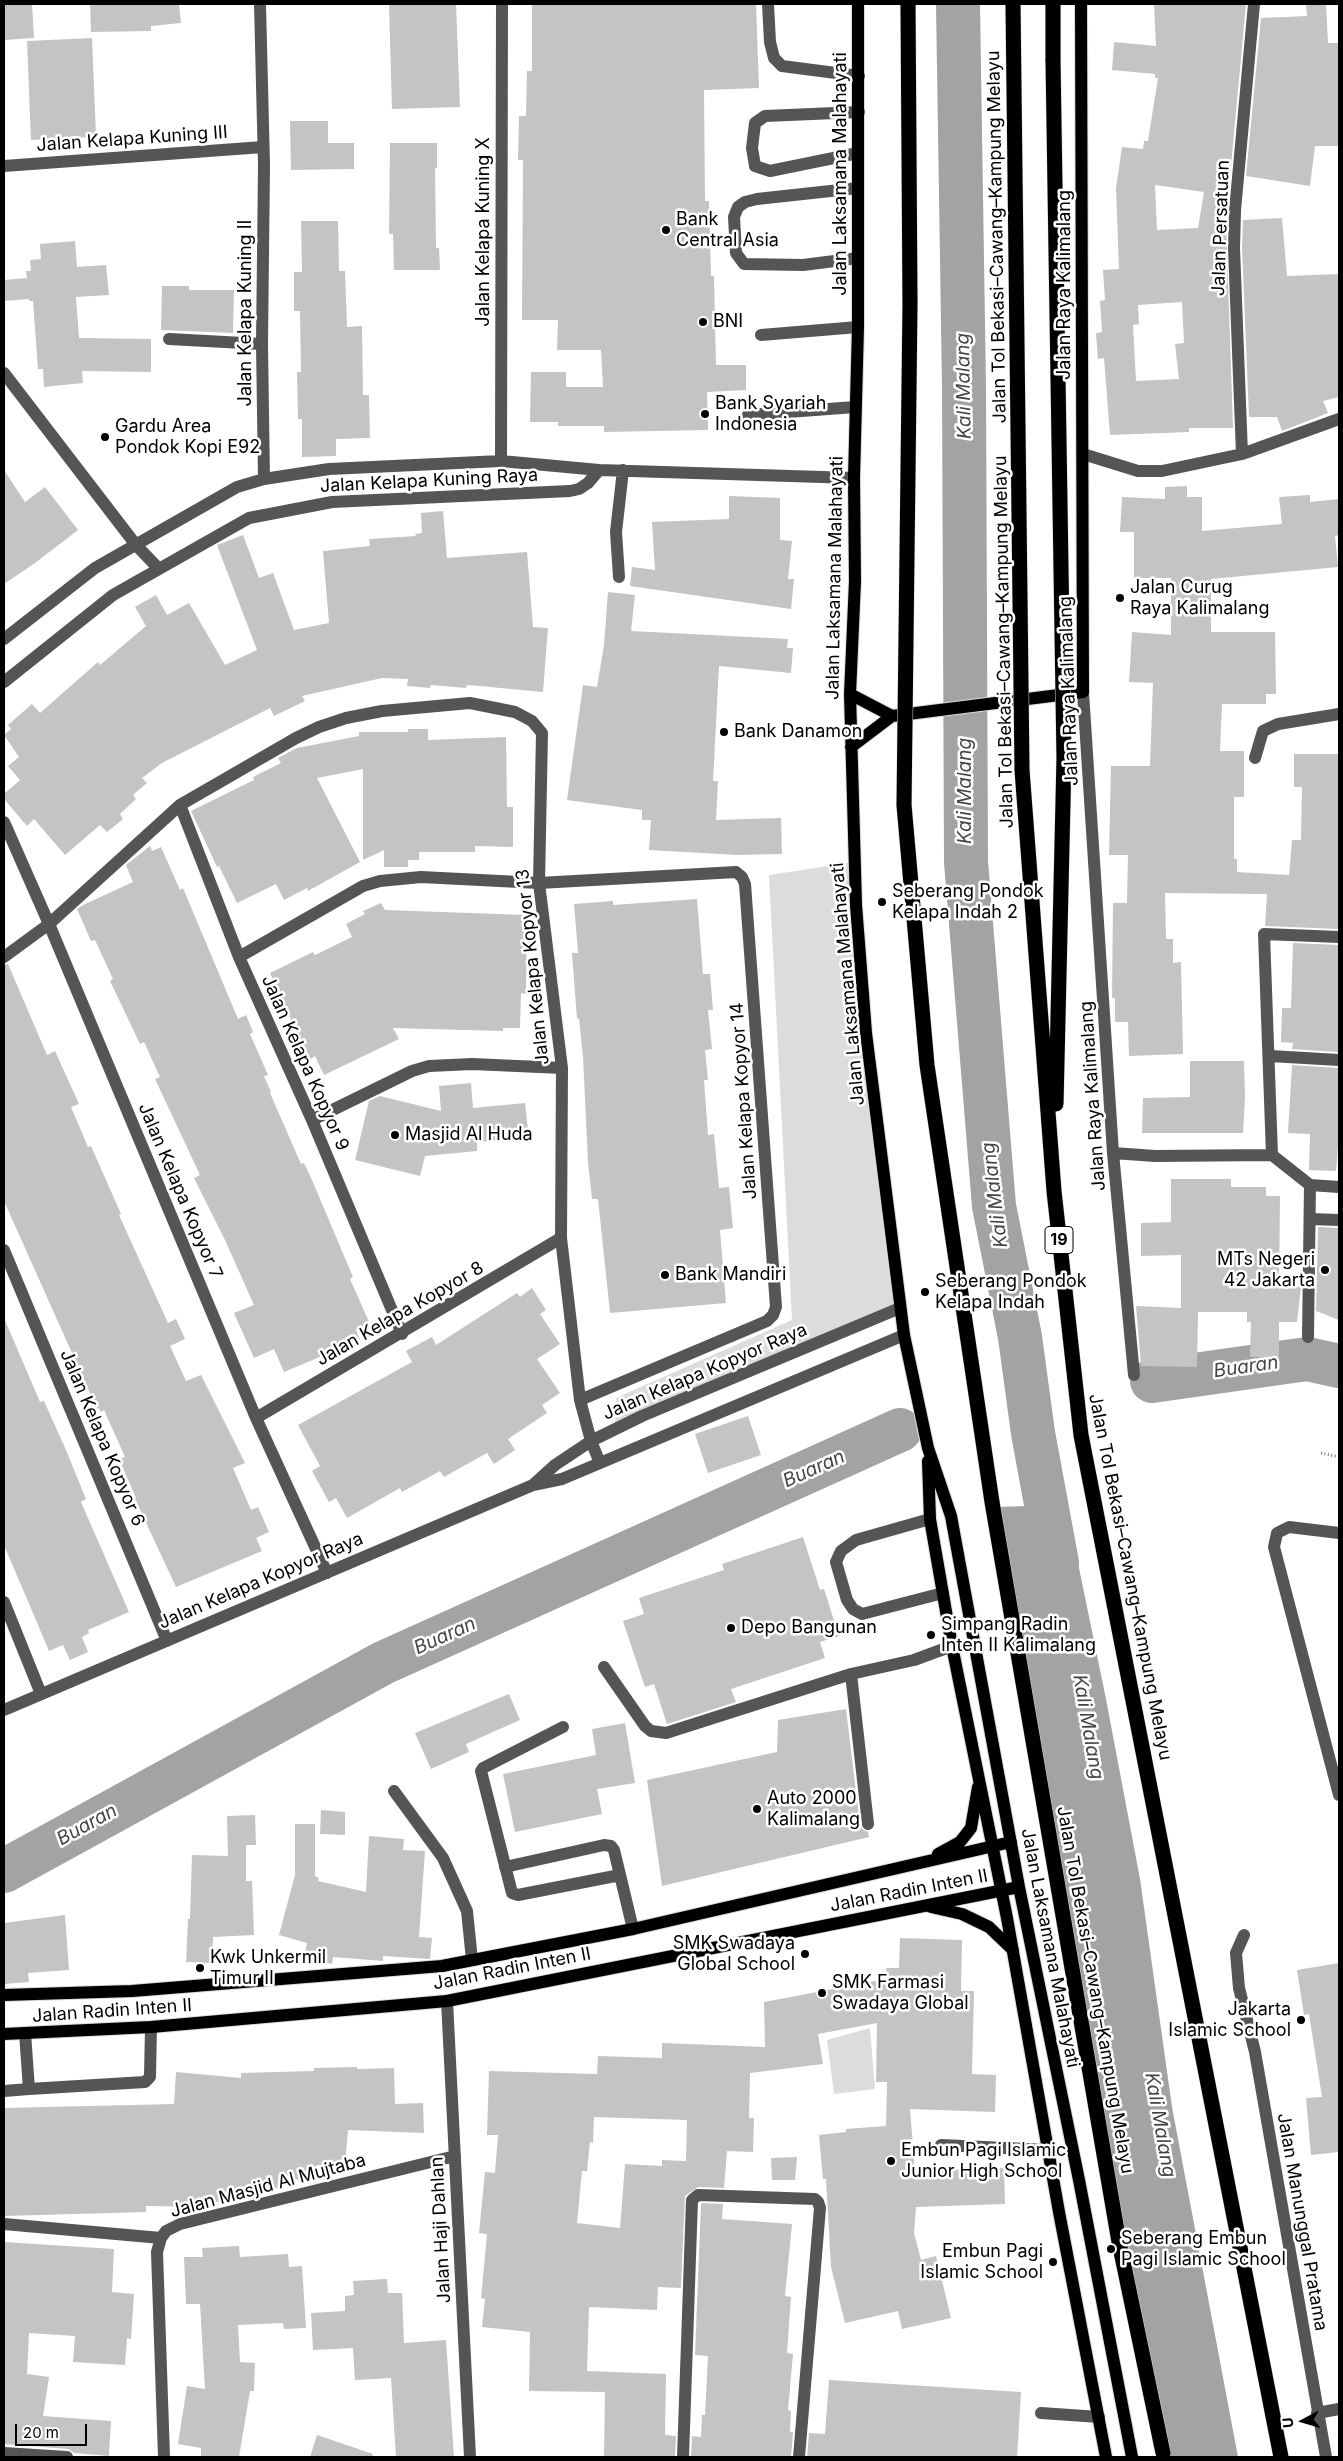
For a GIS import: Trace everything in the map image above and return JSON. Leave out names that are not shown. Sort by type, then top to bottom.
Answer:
[{"type":"highway","name":"Jalan Tol Bekasi–Cawang–Kampung Melayu","points":[[908,4],[910,304],[904,805],[927,1065],[992,1502],[1119,2242],[1164,2457]]},
{"type":"highway","name":"Jalan Tol Bekasi–Cawang–Kampung Melayu","points":[[1013,4],[1022,770],[1054,1191],[1081,1434],[1281,2457]]},
{"type":"highway","points":[[1053,4],[1064,758],[1054,1191]]},
{"type":"main road","name":"Jalan Laksamana Malahayati","points":[[858,4],[858,327],[854,478],[855,581],[850,694],[856,905],[866,1033],[904,1335],[928,1448],[951,1516],[1019,1887],[1079,2180],[1132,2457]]},
{"type":"main road","name":"Jalan Raya Kalimalang","points":[[1081,4],[1083,692]]},
{"type":"main road","points":[[851,747],[896,716],[1083,692]]},
{"type":"main road","points":[[850,694],[896,716]]},
{"type":"main road","name":"Jalan Laksamana Malahayati","points":[[928,1448],[930,1519],[952,1646],[1002,1890],[1048,2150],[1106,2457]]},
{"type":"main road","points":[[918,1864],[960,1842],[971,1828],[980,1779]]},
{"type":"main road","name":"Jalan Radin Inten II","points":[[4,1995],[132,1991],[442,1966],[633,1929],[1011,1842]]},
{"type":"main road","name":"Jalan Radin Inten II","points":[[4,2034],[151,2027],[447,2001],[1019,1887]]},
{"type":"main road","points":[[926,1906],[962,1914],[989,1927],[1013,1950]]},
{"type":"street","name":"Jalan Kelapa Kuning II","points":[[260,4],[263,147],[262,344],[264,479]]},
{"type":"street","name":"Jalan Kelapa Kuning X","points":[[502,4],[502,461]]},
{"type":"street","points":[[768,4],[770,42],[774,58],[782,66],[859,76]]},
{"type":"street","name":"Jalan Persatuan","points":[[1242,454],[1234,248],[1235,210],[1254,4]]},
{"type":"street","points":[[858,153],[770,171],[754,166],[752,148],[754,124],[765,116],[859,112]]},
{"type":"street","name":"Jalan Kelapa Kuning III","points":[[4,166],[263,147]]},
{"type":"street","points":[[858,188],[757,199],[745,202],[738,208],[734,217],[736,252],[744,264],[803,265],[858,258]]},
{"type":"street","points":[[761,334],[858,327]]},
{"type":"street","points":[[169,339],[262,344]]},
{"type":"street","points":[[4,373],[136,545],[159,569]]},
{"type":"street","points":[[748,415],[855,407]]},
{"type":"street","points":[[1083,454],[1130,469],[1148,472],[1242,454],[1339,419]]},
{"type":"street","name":"Jalan Kelapa Kuning Raya","points":[[4,639],[95,568],[237,487],[264,479],[329,469],[502,461],[599,470],[854,478]]},
{"type":"street","name":"Jalan Kelapa Kuning Raya","points":[[4,682],[113,595],[249,518],[332,502],[570,491],[579,489],[588,483],[599,470]]},
{"type":"street","points":[[619,577],[616,532],[623,470]]},
{"type":"street","name":"Jalan Raya Kalimalang","points":[[1083,692],[1113,1153],[1134,1375]]},
{"type":"street","name":"Jalan Kelapa Kopyor 13","points":[[4,957],[49,924],[180,805],[296,738],[346,718],[398,709],[470,703],[515,712],[532,721],[542,733],[540,884],[562,1068],[561,1238],[580,1400],[591,1442],[600,1462]]},
{"type":"street","points":[[1255,758],[1263,731],[1278,724],[1339,714]]},
{"type":"street","name":"Jalan Kelapa Kopyor 9","points":[[180,805],[239,957],[312,1120],[402,1334]]},
{"type":"street","name":"Jalan Kelapa Kopyor 7","points":[[4,822],[49,924],[256,1418],[327,1573]]},
{"type":"street","name":"Jalan Kelapa Kopyor 14","points":[[540,884],[736,872],[746,884],[776,1306],[773,1315],[767,1321],[580,1400]]},
{"type":"street","points":[[239,957],[363,886],[380,880],[421,877],[540,884]]},
{"type":"street","points":[[1272,1155],[1270,1056],[1264,934],[1339,937]]},
{"type":"street","points":[[1270,1056],[1339,1060]]},
{"type":"street","points":[[312,1120],[412,1071],[429,1066],[472,1064],[562,1068]]},
{"type":"street","points":[[1113,1153],[1155,1156],[1272,1155],[1310,1186],[1339,1187]]},
{"type":"street","points":[[1308,1337],[1310,1186]]},
{"type":"street","points":[[1310,1219],[1339,1220]]},
{"type":"street","name":"Jalan Kelapa Kopyor 8","points":[[256,1418],[402,1334],[561,1238]]},
{"type":"street","name":"Jalan Kelapa Kopyor 6","points":[[4,1250],[167,1641]]},
{"type":"street","name":"Jalan Kelapa Kopyor Raya","points":[[533,1485],[554,1465],[591,1442],[642,1416],[900,1308]]},
{"type":"street","name":"Jalan Kelapa Kopyor Raya","points":[[4,1710],[533,1485],[562,1479],[904,1335]]},
{"type":"street","points":[[930,1519],[856,1540],[841,1551],[836,1562],[847,1600],[853,1609],[862,1614],[943,1592]]},
{"type":"street","points":[[1339,1533],[1289,1526],[1277,1533],[1274,1547],[1339,1792]]},
{"type":"street","points":[[4,1602],[41,1694]]},
{"type":"street","points":[[604,1667],[645,1726],[659,1733],[676,1732],[851,1674],[914,1660],[952,1646]]},
{"type":"street","points":[[851,1674],[868,1824]]},
{"type":"street","points":[[563,1728],[482,1768],[481,1771],[512,1893],[514,1895],[615,1876],[620,1878]]},
{"type":"street","points":[[394,1791],[443,1858],[467,1911],[472,1960]]},
{"type":"street","points":[[505,1867],[604,1845],[611,1846],[614,1850],[633,1929]]},
{"type":"street","name":"Jalan Manunggal Pratama","points":[[1244,1935],[1236,1954],[1239,1988],[1255,2052],[1326,2457]]},
{"type":"street","name":"Jalan Haji Dahlan","points":[[447,2001],[470,2457]]},
{"type":"street","points":[[4,2091],[144,2082],[150,2077],[151,2027]]},
{"type":"street","points":[[25,2034],[30,2089]]},
{"type":"street","points":[[941,2145],[1048,2150]]},
{"type":"street","name":"Jalan Masjid Al Mujtaba","points":[[164,2457],[157,2252],[160,2238],[166,2231],[180,2224],[455,2156]]},
{"type":"street","points":[[683,2457],[692,2200],[698,2195],[815,2199],[818,2202],[820,2208],[799,2457]]},
{"type":"street","points":[[4,2224],[160,2238]]},
{"type":"street","points":[[1317,2412],[1339,2409]]},
{"type":"street","points":[[1041,2413],[1099,2417]]},
{"type":"street","points":[[4,2453],[67,2457]]},
{"type":"path","points":[[1321,1452],[1339,1457]]},
{"type":"shaded area","points":[[855,862],[900,1308],[615,1426],[616,1398],[792,1320],[769,875]]},
{"type":"shaded area","points":[[870,2028],[875,2089],[834,2094],[827,2040]]},
{"type":"water","points":[[1066,1505],[1106,1699],[1140,1879],[1172,2107],[1238,2457],[1164,2457],[993,1507]]},
{"type":"building","points":[[4,4],[32,4],[34,38],[4,40]]},
{"type":"building","points":[[90,4],[179,4],[181,23],[151,26],[151,31],[91,32]]},
{"type":"building","points":[[389,4],[456,4],[460,107],[392,109]]},
{"type":"building","points":[[532,4],[756,4],[759,88],[704,90],[705,201],[709,201],[711,276],[714,276],[716,365],[746,365],[746,390],[707,392],[708,430],[604,432],[604,426],[558,426],[558,422],[530,422],[531,372],[566,372],[566,387],[603,387],[601,350],[557,350],[558,320],[522,320],[523,160],[518,160],[519,116],[526,116],[527,71],[532,71]]},
{"type":"building","points":[[1154,4],[1246,4],[1226,220],[1233,428],[1189,428],[1189,432],[1110,435],[1104,358],[1098,359],[1096,333],[1102,332],[1100,301],[1105,300],[1103,270],[1119,269],[1116,188],[1122,147],[1143,149],[1144,141],[1148,141],[1158,78],[1155,78],[1155,74],[1112,70],[1114,42],[1156,46]],"holes":[[[1155,185],[1204,192],[1198,228],[1157,230]],[[1182,302],[1184,343],[1175,344],[1179,379],[1136,381],[1133,325],[1139,324],[1138,305]]]},
{"type":"building","points":[[1306,4],[1326,4],[1328,43],[1339,43],[1339,146],[1315,146],[1310,186],[1246,176],[1261,18],[1307,16]]},
{"type":"building","points":[[92,38],[96,137],[31,140],[27,41]]},
{"type":"building","points":[[290,121],[328,121],[328,143],[354,143],[354,169],[291,170]]},
{"type":"building","points":[[390,143],[437,143],[437,168],[435,168],[436,248],[439,248],[440,270],[394,270],[393,234],[389,234]]},
{"type":"building","points":[[1282,218],[1287,276],[1339,274],[1339,397],[1323,401],[1328,413],[1282,431],[1277,417],[1249,417],[1242,248],[1243,220]]},
{"type":"building","points":[[301,221],[338,221],[339,271],[345,271],[347,327],[362,326],[363,395],[369,395],[370,438],[336,439],[336,456],[302,457],[302,419],[298,419],[297,372],[301,372],[300,311],[294,311],[294,272],[302,272]]},
{"type":"building","points":[[75,241],[77,267],[106,265],[109,295],[76,297],[79,338],[151,339],[151,372],[82,371],[83,383],[44,387],[43,369],[38,369],[33,301],[29,301],[29,299],[4,301],[4,280],[27,278],[26,271],[31,271],[30,260],[41,259],[40,244]]},
{"type":"building","points":[[162,286],[189,286],[189,290],[234,290],[233,333],[161,330]]},
{"type":"building","points":[[4,470],[25,502],[45,487],[78,530],[4,584]]},
{"type":"building","points":[[1187,486],[1187,497],[1202,497],[1202,531],[1282,524],[1279,497],[1310,495],[1310,502],[1339,499],[1339,535],[1335,536],[1338,567],[1211,579],[1211,632],[1275,632],[1276,694],[1266,694],[1266,704],[1222,704],[1220,751],[1244,751],[1244,797],[1234,797],[1234,859],[1237,859],[1237,872],[1289,875],[1292,840],[1301,840],[1302,787],[1294,787],[1294,754],[1339,754],[1339,929],[1265,926],[1267,894],[1165,893],[1166,939],[1173,939],[1173,963],[1181,962],[1183,1054],[1129,1056],[1128,1022],[1115,1022],[1115,998],[1112,998],[1113,903],[1127,903],[1128,855],[1109,855],[1111,766],[1150,766],[1153,683],[1129,682],[1132,632],[1171,635],[1171,578],[1134,578],[1134,532],[1120,532],[1122,497],[1165,499],[1165,487]]},
{"type":"building","points":[[729,496],[780,498],[780,540],[792,541],[788,579],[794,579],[791,609],[630,586],[632,567],[655,570],[652,522],[729,519]]},
{"type":"building","points":[[443,511],[447,558],[527,552],[533,627],[548,628],[543,692],[467,685],[466,688],[431,685],[430,688],[407,686],[408,679],[382,678],[302,696],[305,701],[274,716],[270,708],[162,763],[142,778],[147,783],[133,795],[136,799],[120,814],[123,819],[107,832],[100,825],[65,855],[34,819],[27,826],[4,799],[4,794],[20,780],[8,766],[19,757],[4,735],[11,729],[8,725],[32,704],[40,713],[98,662],[100,665],[146,626],[135,607],[156,595],[167,615],[189,603],[225,665],[257,650],[217,545],[243,535],[259,578],[273,573],[294,630],[329,623],[323,551],[370,546],[369,539],[416,536],[415,534],[422,533],[421,513]]},
{"type":"building","points":[[608,592],[635,595],[631,631],[788,639],[787,648],[793,648],[791,673],[719,666],[713,781],[718,781],[716,820],[781,818],[782,854],[738,855],[649,850],[651,820],[642,820],[642,810],[567,800],[583,685],[597,687],[604,645]]},
{"type":"building","points":[[408,729],[428,729],[428,740],[506,737],[507,807],[513,807],[513,847],[475,846],[475,852],[419,852],[419,860],[408,860],[408,867],[384,867],[384,850],[363,860],[363,769],[317,778],[360,862],[308,891],[307,888],[284,900],[276,884],[237,903],[219,866],[217,867],[191,811],[254,780],[253,777],[281,763],[278,758],[297,748],[359,736],[359,732],[408,732]]},
{"type":"building","points":[[150,846],[152,851],[161,847],[180,890],[183,888],[238,1019],[246,1015],[253,1032],[250,1034],[268,1075],[264,1076],[270,1093],[301,1164],[304,1163],[312,1180],[353,1277],[350,1279],[370,1324],[356,1330],[360,1340],[284,1372],[274,1349],[254,1358],[234,1313],[254,1305],[225,1240],[194,1178],[200,1175],[155,1079],[160,1077],[144,1042],[140,1044],[110,981],[113,979],[95,940],[91,941],[77,909],[133,882],[126,865]]},
{"type":"building","points":[[697,899],[703,974],[710,974],[713,1010],[708,1010],[712,1049],[705,1050],[708,1080],[704,1080],[708,1135],[714,1134],[719,1188],[729,1187],[733,1228],[720,1230],[726,1303],[610,1313],[598,1199],[592,1199],[588,1162],[583,1057],[579,1018],[577,1019],[572,953],[578,953],[574,904],[613,901],[613,905]]},
{"type":"building","points":[[381,903],[385,910],[527,915],[526,994],[521,993],[520,1028],[503,1028],[503,1031],[393,1028],[399,1039],[324,1075],[315,1056],[309,1060],[270,973],[313,952],[315,955],[352,937],[346,924],[365,914],[363,911]]},
{"type":"building","points":[[1293,943],[1339,945],[1338,1052],[1292,1049],[1293,1043],[1281,1042],[1282,1008],[1291,1008]]},
{"type":"building","points":[[8,964],[47,1055],[55,1051],[79,1104],[71,1107],[88,1147],[91,1146],[121,1214],[119,1215],[168,1323],[176,1319],[185,1339],[170,1346],[186,1381],[201,1375],[245,1463],[233,1468],[251,1510],[258,1507],[269,1532],[256,1538],[262,1551],[176,1587],[135,1499],[119,1459],[125,1457],[104,1410],[101,1412],[99,1408],[97,1409],[4,1201],[4,965]]},
{"type":"building","points":[[1190,1061],[1244,1061],[1243,1133],[1142,1133],[1143,1098],[1190,1097]]},
{"type":"building","points":[[1292,1065],[1338,1068],[1339,1136],[1336,1171],[1309,1170],[1310,1134],[1288,1133]]},
{"type":"building","points":[[471,1083],[473,1108],[525,1103],[529,1138],[477,1142],[477,1151],[425,1156],[420,1176],[355,1160],[369,1101],[380,1096],[441,1111],[439,1086]]},
{"type":"building","points":[[1171,1179],[1231,1179],[1231,1187],[1266,1187],[1266,1196],[1280,1196],[1279,1287],[1301,1287],[1297,1322],[1279,1322],[1279,1357],[1250,1357],[1251,1322],[1247,1322],[1247,1312],[1198,1312],[1197,1367],[1141,1366],[1136,1306],[1181,1308],[1181,1255],[1141,1256],[1141,1223],[1171,1222]]},
{"type":"building","points":[[1318,1227],[1339,1228],[1339,1320],[1316,1311]]},
{"type":"building","points":[[532,1288],[546,1310],[540,1314],[560,1344],[537,1359],[560,1393],[542,1405],[547,1413],[508,1439],[515,1450],[494,1464],[487,1453],[444,1477],[440,1471],[402,1492],[400,1488],[347,1518],[336,1498],[329,1502],[312,1471],[320,1466],[298,1425],[412,1362],[406,1351],[432,1337],[436,1345],[517,1293],[520,1297]]},
{"type":"building","points":[[4,1318],[40,1402],[44,1401],[66,1450],[86,1499],[81,1502],[129,1612],[88,1630],[89,1633],[82,1637],[88,1652],[70,1660],[63,1645],[49,1651],[4,1545]]},
{"type":"building","points":[[748,1416],[761,1455],[708,1473],[695,1434]]},
{"type":"building","name":"Depo Bangunan","points":[[803,1537],[820,1590],[824,1589],[839,1636],[820,1642],[825,1658],[731,1689],[736,1702],[667,1724],[654,1684],[645,1687],[623,1621],[644,1614],[639,1598],[724,1570],[722,1564]]},
{"type":"building","points":[[509,1694],[520,1720],[466,1744],[469,1752],[431,1769],[415,1733]]},
{"type":"building","name":"Auto 2000 Kalimalang","points":[[846,1709],[860,1825],[862,1829],[868,1832],[869,1837],[662,1886],[647,1780],[777,1752],[778,1720]]},
{"type":"building","points":[[625,1723],[635,1783],[597,1789],[602,1814],[515,1832],[503,1774],[596,1755],[592,1729]]},
{"type":"building","points":[[321,1810],[345,1812],[345,1835],[320,1834]]},
{"type":"building","points":[[255,1815],[256,1845],[246,1845],[246,1881],[252,1881],[254,1935],[213,1937],[212,1963],[186,1962],[188,1919],[190,1919],[192,1855],[228,1856],[227,1816]]},
{"type":"building","points":[[295,1824],[315,1824],[315,1876],[319,1878],[318,1881],[366,1892],[369,1836],[404,1839],[403,1850],[425,1851],[419,1937],[432,1938],[430,1959],[383,1956],[383,1961],[333,1957],[332,1964],[304,1957],[307,1943],[279,1935],[295,1875]]},
{"type":"building","points":[[65,1915],[69,1970],[28,1973],[29,1982],[4,1984],[4,1923]]},
{"type":"building","points":[[900,1938],[962,1940],[961,1991],[974,1991],[972,2074],[996,2075],[995,2112],[910,2109],[915,2171],[1004,2168],[1005,2204],[916,2207],[914,2233],[921,2260],[936,2256],[951,2318],[902,2329],[898,2311],[845,2323],[831,2267],[826,2179],[823,2179],[819,2135],[846,2132],[846,2129],[886,2126],[887,2082],[876,2082],[877,2023],[818,2034],[823,2064],[750,2073],[749,2118],[754,2118],[753,2152],[727,2151],[724,2188],[698,2187],[685,2196],[681,2288],[658,2287],[657,2310],[589,2307],[587,2371],[666,2374],[665,2435],[676,2436],[675,2457],[604,2457],[605,2392],[529,2391],[530,2332],[482,2327],[485,2299],[481,2298],[487,2234],[479,2233],[485,2172],[495,2173],[498,2135],[487,2135],[489,2071],[597,2074],[598,2056],[662,2058],[662,2043],[765,2047],[764,2002],[886,1979],[886,1968],[899,1968]],"holes":[[[594,2117],[687,2120],[686,2161],[662,2160],[662,2166],[625,2164],[620,2228],[577,2223],[582,2171],[587,2171],[590,2142],[593,2143]]]},
{"type":"building","points":[[1339,1963],[1339,2152],[1311,2155],[1306,2098],[1322,2097],[1309,2014],[1304,2015],[1297,1970]]},
{"type":"building","points":[[357,2067],[357,2069],[394,2068],[395,2104],[423,2103],[424,2133],[348,2130],[345,2165],[317,2165],[317,2179],[283,2180],[283,2188],[250,2189],[250,2198],[214,2202],[214,2207],[146,2206],[146,2212],[4,2216],[4,2108],[174,2104],[176,2072],[241,2078],[241,2073],[314,2071],[314,2068]]},
{"type":"building","points":[[797,2157],[795,2180],[772,2180],[771,2158]]},
{"type":"building","points":[[701,2203],[723,2204],[722,2219],[792,2224],[785,2296],[791,2297],[787,2353],[793,2354],[788,2410],[791,2411],[790,2432],[793,2432],[791,2457],[691,2457],[692,2436],[701,2437],[702,2415],[705,2415],[708,2356],[695,2355]]},
{"type":"building","points":[[4,2242],[114,2249],[112,2292],[134,2294],[131,2339],[127,2338],[125,2365],[73,2362],[75,2336],[29,2333],[27,2374],[49,2377],[43,2416],[111,2421],[109,2456],[74,2453],[68,2449],[4,2444]]},
{"type":"building","points":[[239,2246],[240,2257],[288,2254],[289,2267],[302,2266],[306,2328],[284,2329],[283,2323],[238,2325],[240,2362],[255,2363],[254,2391],[250,2391],[239,2457],[201,2457],[201,2448],[178,2444],[187,2386],[205,2389],[200,2304],[186,2304],[184,2257],[203,2257],[202,2248]]},
{"type":"building","points":[[387,2279],[388,2293],[402,2293],[404,2343],[446,2340],[454,2457],[396,2457],[391,2378],[355,2380],[353,2348],[313,2350],[311,2313],[345,2311],[345,2296],[354,2295],[353,2281]]},
{"type":"building","points":[[829,2380],[1021,2392],[1017,2457],[807,2457],[809,2433],[825,2434]]},
{"type":"building","points":[[317,2435],[373,2454],[372,2457],[310,2457]]},
{"type":"waterway","name":"Kali Malang","points":[[958,4],[964,387],[966,862],[994,1206],[1020,1337],[1033,1433],[1057,1563]]},
{"type":"waterway","name":"Buaran","points":[[1152,1381],[1307,1359],[1339,1366]]},
{"type":"waterway","name":"Buaran","points":[[4,1871],[383,1663],[900,1430]]},
{"type":"place","name":"Bank Central Asia","points":[[666,230]]},
{"type":"place","name":"BNI","points":[[703,322]]},
{"type":"place","name":"Bank Syariah Indonesia","points":[[705,414]]},
{"type":"place","name":"Gardu Area Pondok Kopi E92","points":[[105,437]]},
{"type":"place","name":"Jalan Curug Raya Kalimalang","points":[[1120,598]]},
{"type":"place","name":"Bank Danamon","points":[[724,732]]},
{"type":"place","name":"Seberang Pondok Kelapa Indah 2","points":[[882,902]]},
{"type":"place","name":"Masjid Al Huda","points":[[395,1135]]},
{"type":"place","name":"MTs Negeri 42 Jakarta","points":[[1325,1270]]},
{"type":"place","name":"Bank Mandiri","points":[[665,1275]]},
{"type":"place","name":"Seberang Pondok Kelapa Indah","points":[[925,1292]]},
{"type":"place","name":"Depo Bangunan","points":[[731,1628]]},
{"type":"place","name":"Simpang Radin Inten II Kalimalang","points":[[931,1635]]},
{"type":"place","name":"Auto 2000 Kalimalang","points":[[757,1809]]},
{"type":"place","name":"SMK Swadaya Global School","points":[[805,1954]]},
{"type":"place","name":"Kwk Unkermil Timur II","points":[[200,1968]]},
{"type":"place","name":"SMK Farmasi Swadaya Global","points":[[822,1993]]},
{"type":"place","name":"Jakarta Islamic School","points":[[1301,2020]]},
{"type":"place","name":"Embun Pagi Islamic Junior High School","points":[[891,2161]]},
{"type":"place","name":"Seberang Embun Pagi Islamic School","points":[[1111,2249]]},
{"type":"place","name":"Embun Pagi Islamic School","points":[[1053,2262]]}]
